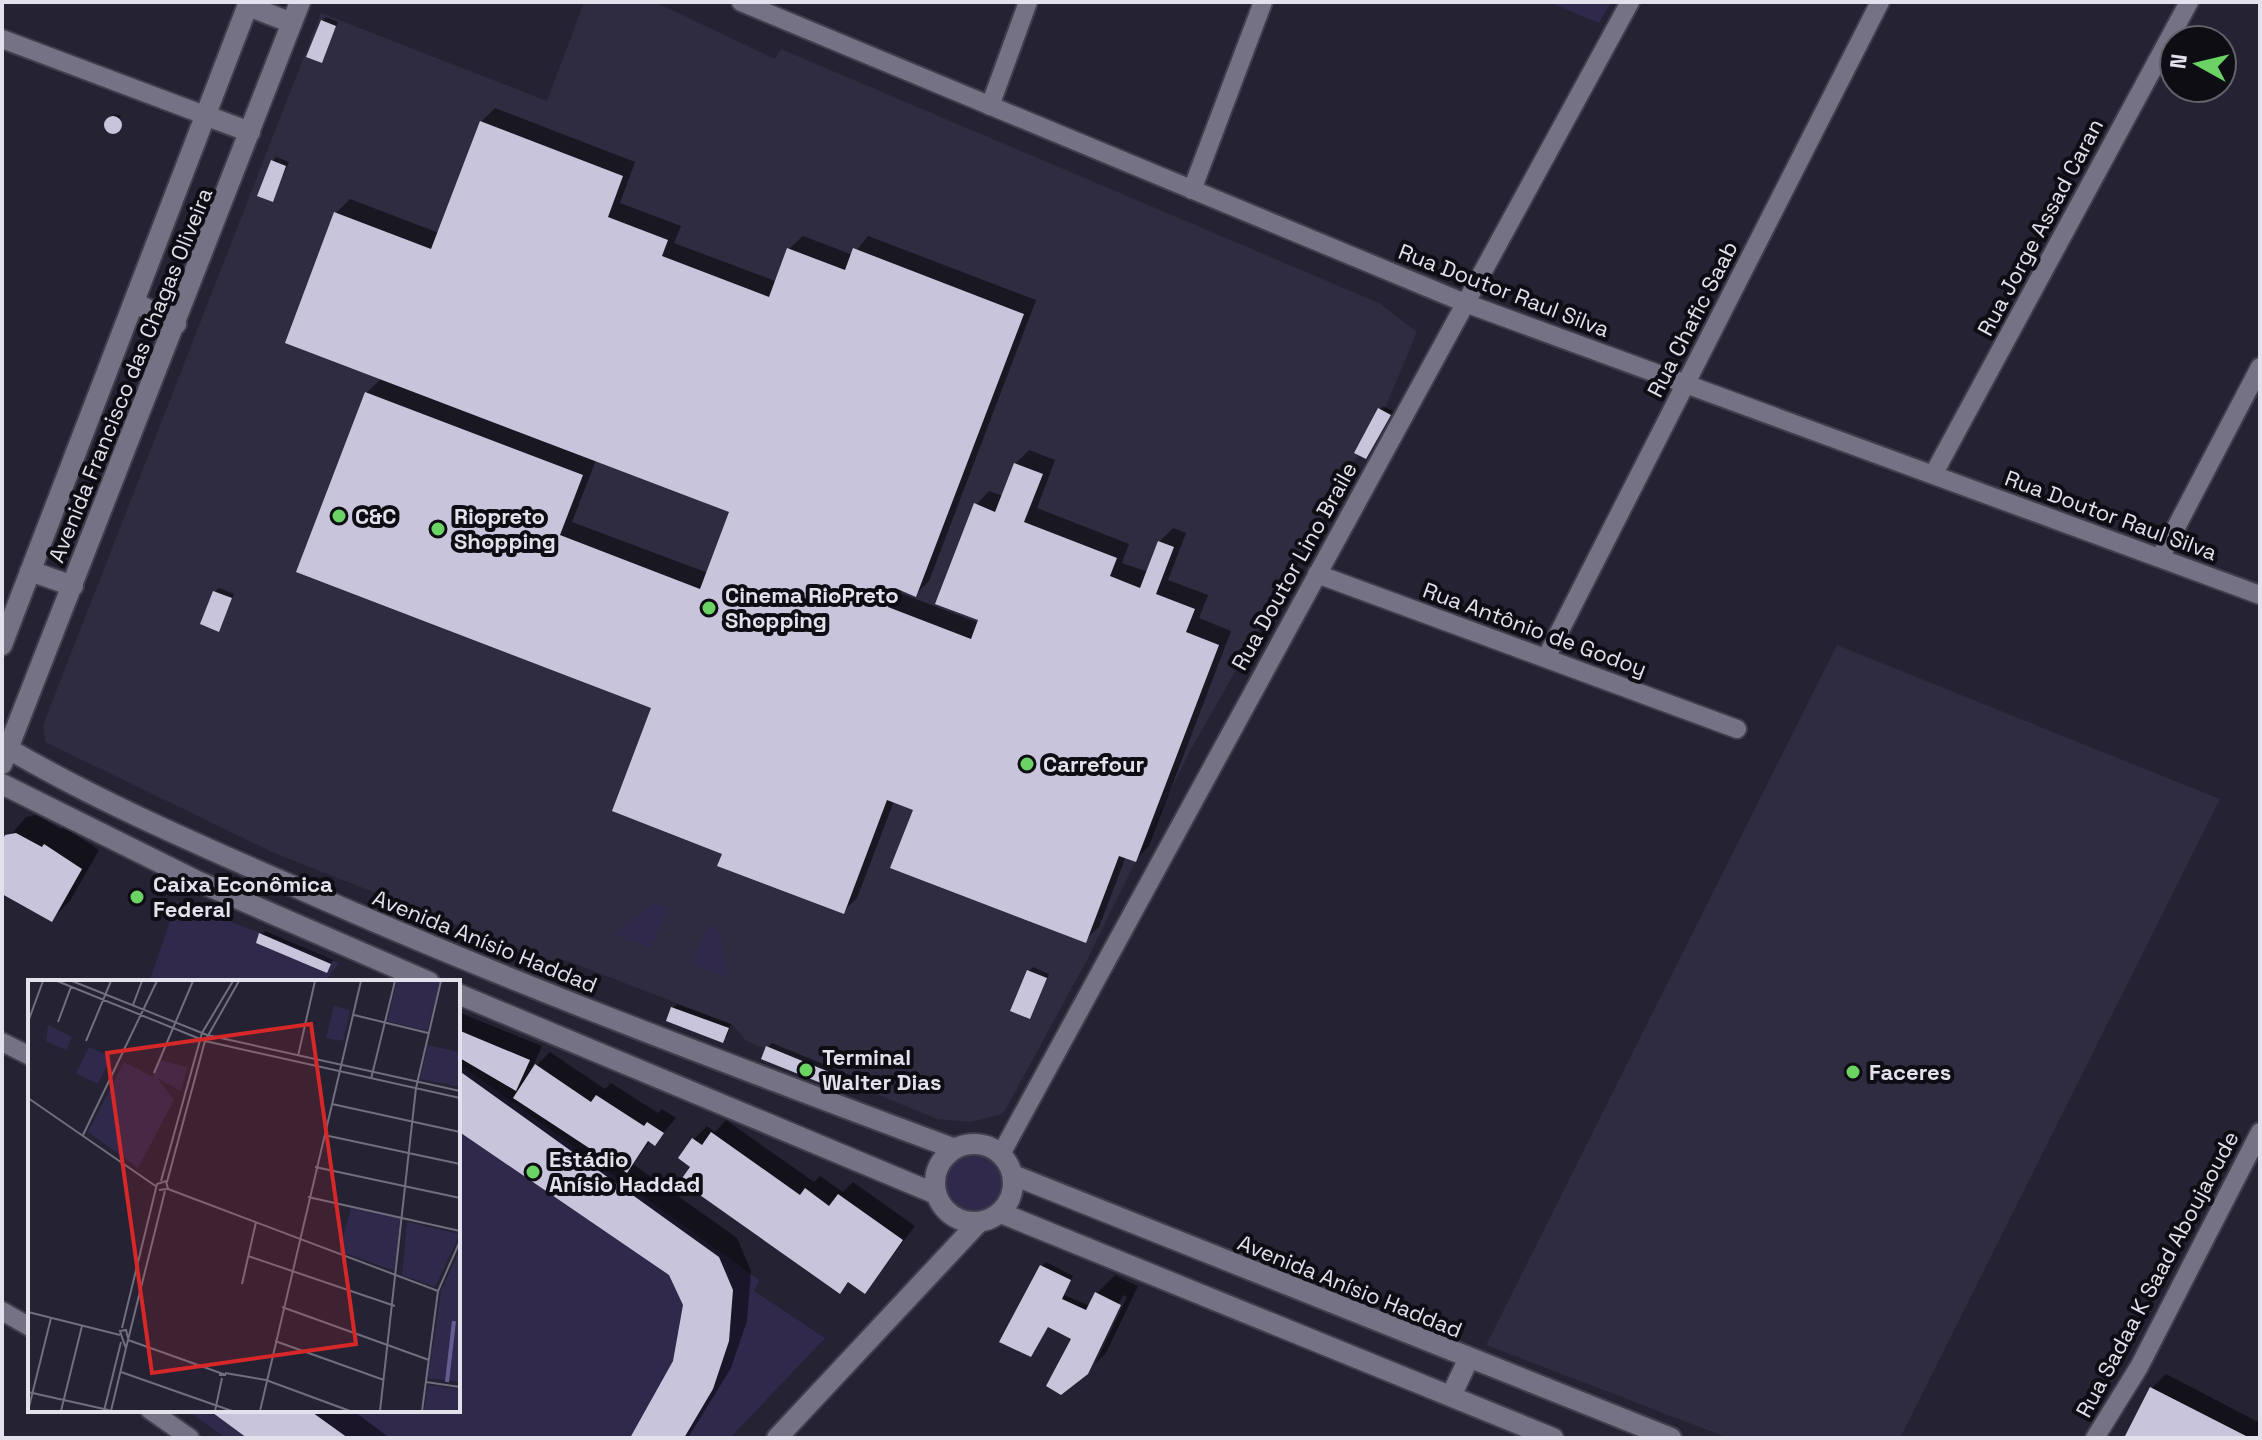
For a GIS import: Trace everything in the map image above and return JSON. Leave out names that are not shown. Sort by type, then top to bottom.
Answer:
[{"type":"main road","name":"Avenida Francisco das Chagas Oliveira","points":[[4,753],[73,586],[300,2]]},
{"type":"main road","name":"Avenida Francisco das Chagas Oliveira","points":[[2,645],[249,4]]},
{"type":"main road","points":[[249,4],[292,23]]},
{"type":"main road","points":[[207,116],[250,132]]},
{"type":"main road","points":[[134,302],[176,324]]},
{"type":"main road","points":[[30,571],[73,586]]},
{"type":"main road","name":"Avenida Anísio Haddad","points":[[4,753],[201,846],[388,928],[730,1065],[955,1149]]},
{"type":"main road","points":[[2,784],[197,881],[424,980]]},
{"type":"main road","points":[[376,960],[388,928]]},
{"type":"main road","points":[[460,995],[936,1194],[949,1214],[968,1221],[1001,1213],[1553,1438]]},
{"type":"main road","points":[[936,1194],[938,1168],[955,1149],[979,1144],[1001,1154],[1013,1175],[1009,1202],[1001,1213]]},
{"type":"main road","name":"Avenida Anísio Haddad","points":[[1013,1175],[1468,1360],[1671,1438]]},
{"type":"main road","points":[[777,1438],[960,1242],[968,1221]]},
{"type":"main road","points":[[1451,1396],[1468,1360]]},
{"type":"street","name":"Rua Doutor Raul Silva","points":[[741,2],[782,10],[990,106],[1465,303],[2260,595]]},
{"type":"street","points":[[990,106],[1028,2]]},
{"type":"street","points":[[1192,190],[1263,2]]},
{"type":"street","name":"Rua Doutor Lino Braile","points":[[1001,1154],[1630,2]]},
{"type":"street","name":"Rua Chafic Saab","points":[[1546,658],[1880,2]]},
{"type":"street","name":"Rua Jorge Assad Caran","points":[[1933,475],[2189,2]]},
{"type":"street","points":[[2,39],[207,116]]},
{"type":"street","points":[[2160,558],[2260,367]]},
{"type":"street","name":"Rua Antônio de Godoy","points":[[1317,574],[1737,729]]},
{"type":"street","points":[[2,1042],[28,1055]]},
{"type":"street","name":"Rua Sadaa K Saad Aboujaoude","points":[[2095,1438],[2139,1367],[2260,1132]]},
{"type":"street","points":[[2,1311],[28,1326]]},
{"type":"street","points":[[153,1412],[190,1438]]},
{"type":"shaded area","points":[[584,2],[655,2],[775,59],[781,49],[1379,303],[1417,332],[1386,406],[1190,751],[1087,960],[1003,1114],[971,1122],[937,1119],[746,1041],[733,1025],[565,960],[546,960],[274,853],[45,742],[43,725],[321,13],[547,101]]},
{"type":"shaded area","points":[[1549,2],[1611,2],[1599,23]]},
{"type":"shaded area","name":"Faceres","points":[[1837,645],[2220,799],[1900,1438],[1728,1438],[1486,1345]]},
{"type":"shaded area","points":[[177,901],[339,963],[326,980],[150,980]]},
{"type":"shaded area","points":[[653,903],[668,909],[651,948],[614,934]]},
{"type":"shaded area","points":[[708,925],[719,930],[728,978],[692,964]]},
{"type":"shaded area","name":"Estádio Anísio Haddad","points":[[460,1064],[759,1280],[754,1291],[825,1338],[730,1438],[226,1438],[189,1412],[460,1412]]},
{"type":"shaded area","points":[[969,1152],[981,1152],[997,1161],[1004,1171],[1004,1195],[997,1205],[981,1214],[969,1214],[949,1200],[944,1189],[944,1177],[958,1157]]},
{"type":"building","points":[[321,20],[336,26],[322,63],[306,57]]},
{"type":"building","points":[[113,116],[122,125],[113,134],[104,125]]},
{"type":"building","name":"Riopreto Shopping","points":[[480,121],[623,176],[608,217],[668,240],[662,256],[769,297],[787,248],[845,270],[853,248],[1024,314],[916,597],[895,588],[888,607],[971,639],[978,620],[935,604],[974,503],[995,512],[1014,463],[1043,474],[1024,522],[1117,558],[1110,576],[1140,588],[1158,541],[1174,547],[1156,594],[1195,609],[1186,632],[1219,645],[1136,862],[1119,856],[1086,943],[890,868],[913,810],[887,800],[844,914],[717,866],[722,854],[612,811],[651,708],[296,572],[365,392],[583,475],[560,535],[700,589],[729,512],[285,343],[334,212],[431,249]]},
{"type":"building","points":[[271,160],[286,166],[273,202],[257,196]]},
{"type":"building","points":[[1378,408],[1391,415],[1366,459],[1354,453]]},
{"type":"building","points":[[213,591],[232,598],[219,632],[200,624]]},
{"type":"building","points":[[16,833],[42,847],[44,844],[82,869],[52,922],[2,894],[2,841],[5,835]]},
{"type":"building","points":[[259,933],[331,964],[327,973],[256,943]]},
{"type":"building","points":[[1027,970],[1047,978],[1030,1019],[1010,1011]]},
{"type":"building","points":[[671,1007],[729,1028],[723,1043],[666,1021]]},
{"type":"building","points":[[460,1031],[530,1060],[516,1091],[460,1058]]},
{"type":"building","name":"Terminal Walter Dias","points":[[766,1046],[851,1081],[846,1093],[761,1059]]},
{"type":"building","points":[[535,1064],[591,1102],[596,1095],[644,1126],[647,1122],[664,1133],[655,1146],[648,1141],[627,1173],[513,1098]]},
{"type":"building","points":[[460,1071],[719,1257],[733,1290],[729,1341],[713,1389],[684,1438],[630,1438],[673,1361],[683,1305],[669,1275],[460,1132]]},
{"type":"building","points":[[711,1132],[800,1195],[805,1188],[829,1206],[838,1194],[903,1240],[865,1294],[848,1282],[840,1294],[680,1181],[690,1167],[678,1158],[692,1138],[702,1145]]},
{"type":"building","points":[[1040,1265],[1071,1280],[1062,1299],[1086,1310],[1095,1292],[1121,1305],[1088,1374],[1061,1395],[1046,1386],[1071,1339],[1048,1327],[1031,1357],[999,1342]]},
{"type":"building","points":[[2150,1387],[2250,1438],[2124,1438]]},
{"type":"building","points":[[212,1412],[312,1412],[348,1438],[247,1438]]},
{"type":"place","name":"C&C","points":[[339,516]]},
{"type":"place","name":"Riopreto Shopping","points":[[438,529]]},
{"type":"place","name":"Cinema RioPreto Shopping","points":[[709,608]]},
{"type":"place","name":"Carrefour","points":[[1027,764]]},
{"type":"place","name":"Caixa Econômica Federal","points":[[137,897]]},
{"type":"place","name":"Terminal Walter Dias","points":[[806,1070]]},
{"type":"place","name":"Faceres","points":[[1853,1072]]},
{"type":"place","name":"Estádio Anísio Haddad","points":[[533,1172]]}]
